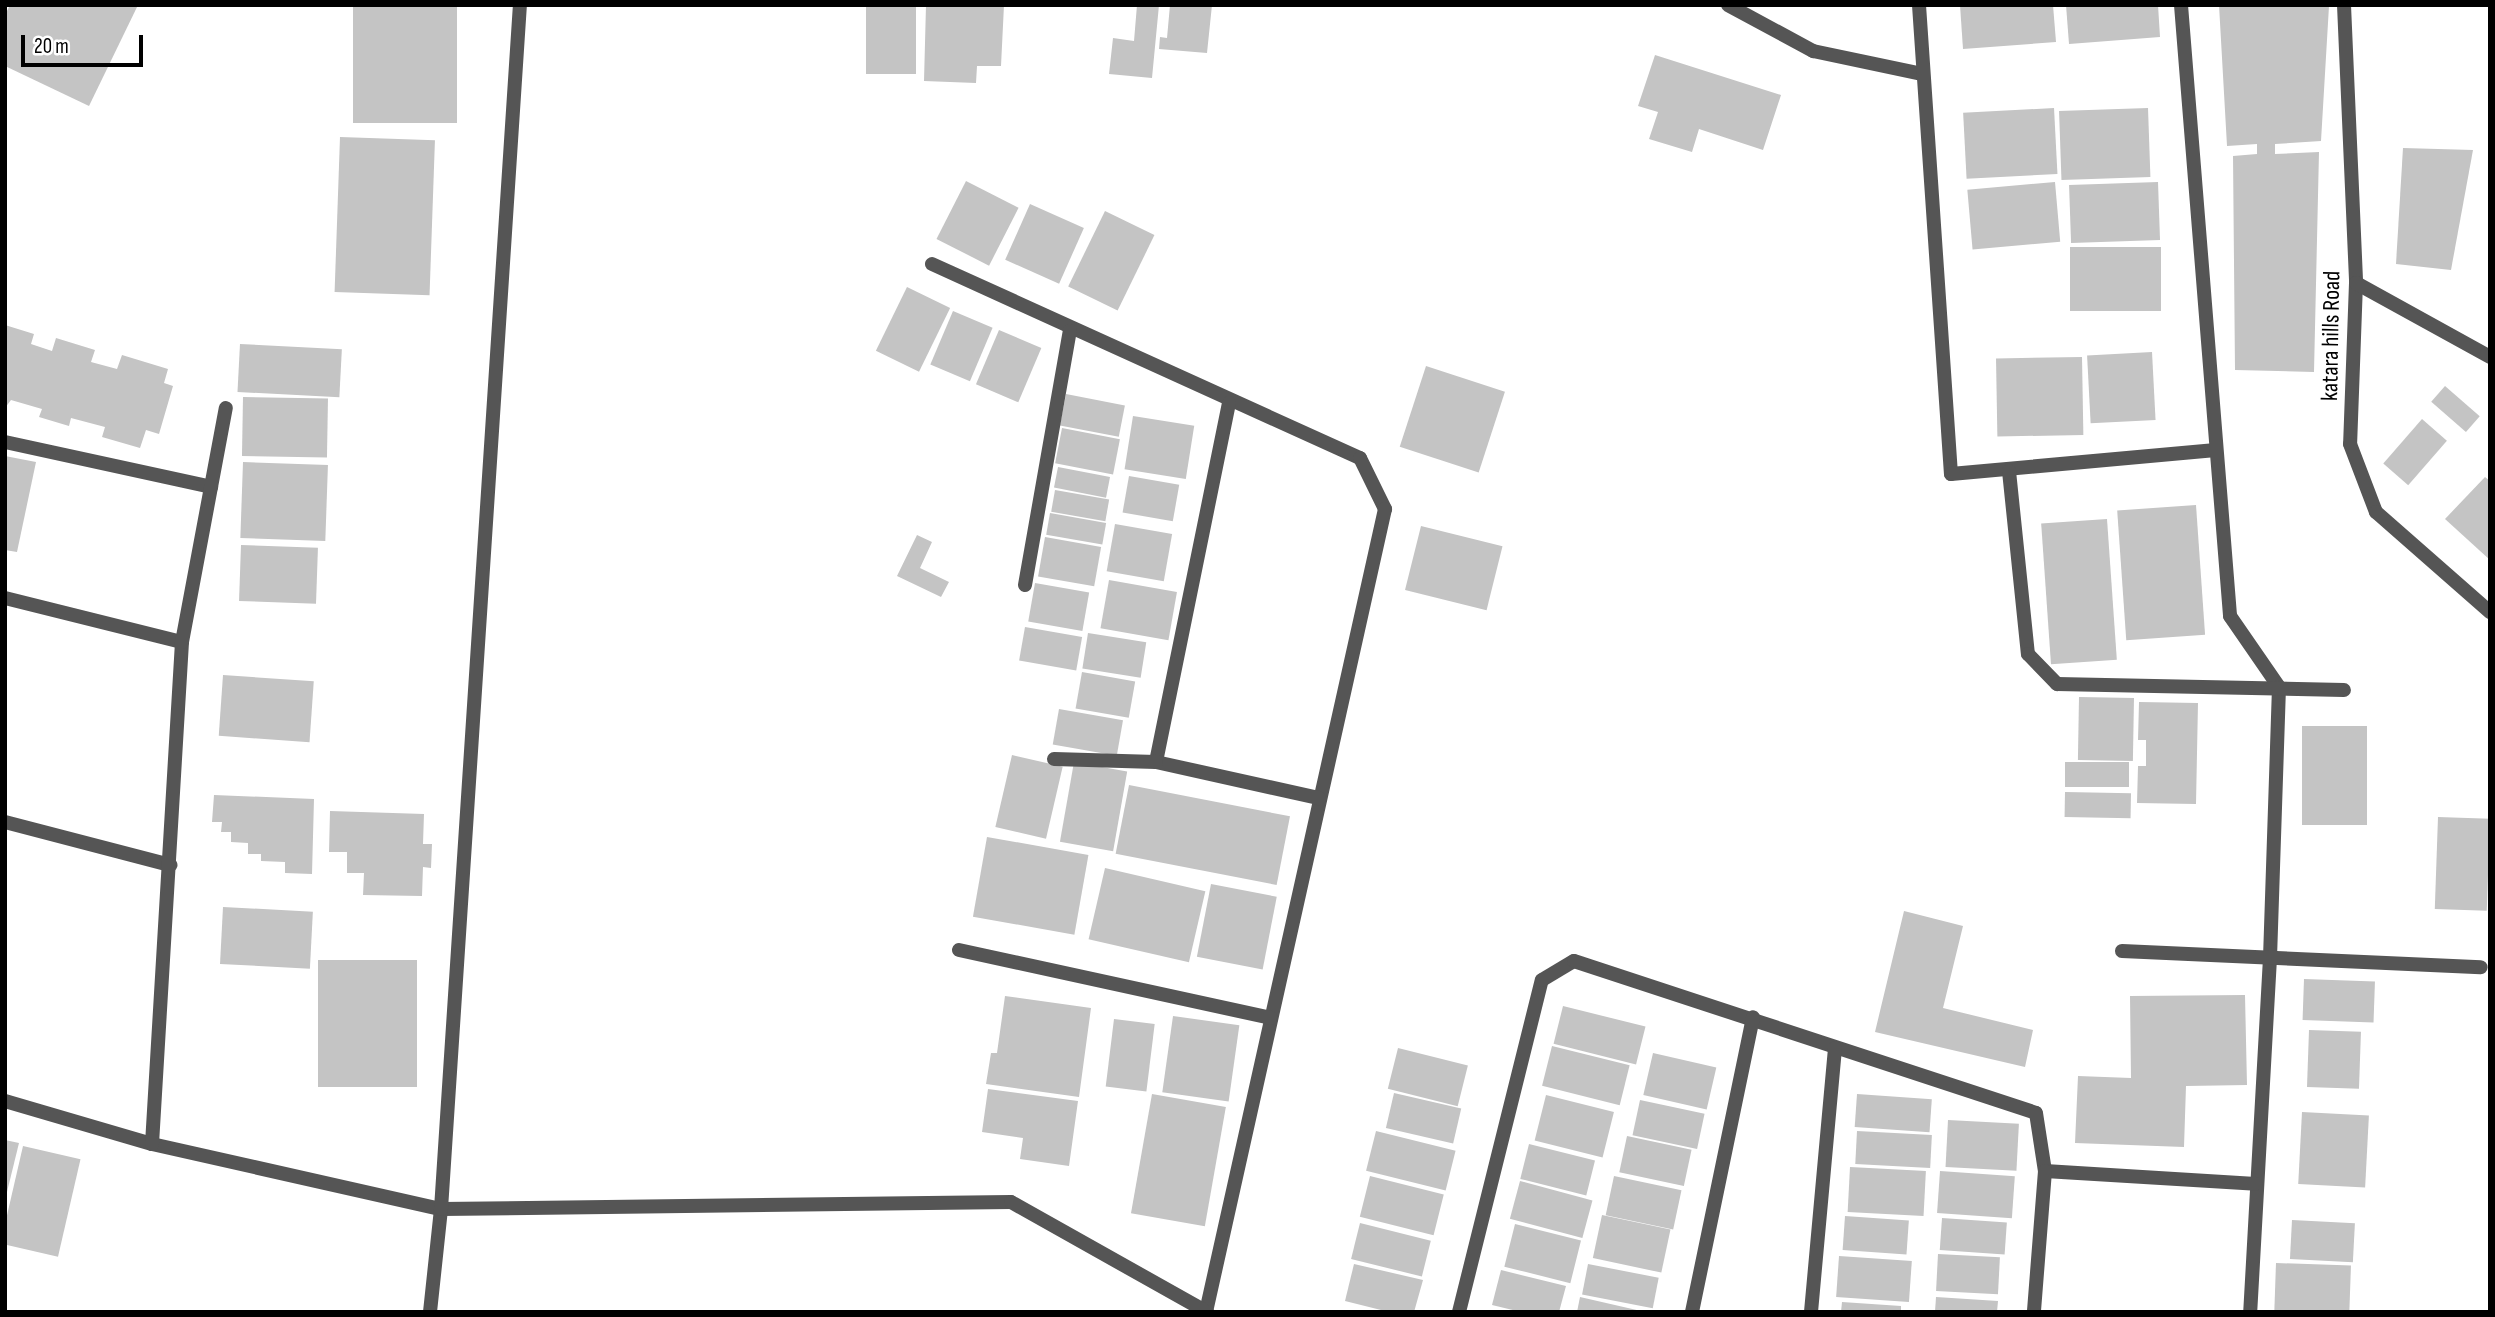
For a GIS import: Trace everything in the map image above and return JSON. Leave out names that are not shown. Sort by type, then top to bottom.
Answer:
[{"type":"street","points":[[430,1312],[441,1209],[520,5]]},
{"type":"street","points":[[1728,5],[1813,51],[1922,74]]},
{"type":"street","points":[[1919,5],[1951,474],[2009,471],[2213,450]]},
{"type":"street","points":[[2181,5],[2213,450],[2230,616],[2279,687],[2270,958],[2250,1312]]},
{"type":"street","name":"katara hills Road","points":[[2344,5],[2356,283],[2350,444],[2376,512],[2490,612]]},
{"type":"street","points":[[5,1101],[152,1144],[441,1209],[1011,1202],[1206,1312],[1385,509],[1360,458],[1229,403],[1070,331],[932,264]]},
{"type":"street","points":[[2356,283],[2490,357]]},
{"type":"street","points":[[1024,584],[1070,331]]},
{"type":"street","points":[[1156,762],[1229,403]]},
{"type":"street","points":[[152,1144],[182,642],[226,408]]},
{"type":"street","points":[[5,442],[211,487]]},
{"type":"street","points":[[2009,471],[2028,654],[2057,684],[2344,690]]},
{"type":"street","points":[[5,598],[182,642]]},
{"type":"street","points":[[1054,759],[1156,762],[1319,798]]},
{"type":"street","points":[[5,822],[170,865]]},
{"type":"street","points":[[959,950],[1271,1018]]},
{"type":"street","points":[[2122,951],[2480,967]]},
{"type":"street","points":[[1459,1312],[1542,980],[1574,961],[1753,1017],[1835,1048],[2036,1113],[2045,1171],[2034,1312]]},
{"type":"street","points":[[1692,1312],[1753,1017]]},
{"type":"street","points":[[1811,1312],[1835,1048]]},
{"type":"street","points":[[2045,1171],[2256,1184]]},
{"type":"building","points":[[10,5],[138,5],[89,106],[5,66],[5,15]]},
{"type":"building","points":[[353,5],[457,5],[457,123],[353,123]]},
{"type":"building","points":[[866,5],[916,5],[916,74],[866,74]]},
{"type":"building","points":[[926,5],[1004,5],[1001,66],[977,66],[976,83],[924,81]]},
{"type":"building","points":[[1137,5],[1159,5],[1152,78],[1109,74],[1113,38],[1134,41]]},
{"type":"building","points":[[1170,5],[1212,5],[1207,53],[1159,49],[1160,37],[1167,38]]},
{"type":"building","points":[[1960,5],[2053,5],[2056,42],[1963,49]]},
{"type":"building","points":[[2066,5],[2158,5],[2160,37],[2069,44]]},
{"type":"building","points":[[2219,5],[2329,6],[2321,141],[2275,144],[2275,154],[2319,152],[2314,372],[2235,370],[2233,156],[2257,154],[2257,144],[2227,146]]},
{"type":"building","points":[[1655,55],[1781,95],[1763,150],[1699,129],[1692,152],[1649,139],[1658,112],[1638,106]]},
{"type":"building","points":[[2054,108],[2057,174],[1967,179],[1963,113]]},
{"type":"building","points":[[2148,108],[2150,177],[2061,180],[2059,111]]},
{"type":"building","points":[[340,137],[435,140],[430,295],[335,292]]},
{"type":"building","points":[[2403,148],[2473,150],[2451,270],[2396,264]]},
{"type":"building","points":[[966,181],[1019,208],[989,266],[936,239]]},
{"type":"building","points":[[2055,182],[2060,242],[1973,249],[1967,190]]},
{"type":"building","points":[[2158,182],[2160,240],[2071,243],[2069,185]]},
{"type":"building","points":[[1030,204],[1084,228],[1059,284],[1005,260]]},
{"type":"building","points":[[1105,211],[1154,235],[1118,311],[1068,286]]},
{"type":"building","points":[[2070,247],[2161,247],[2161,311],[2070,311]]},
{"type":"building","points":[[907,287],[950,308],[919,372],[876,351]]},
{"type":"building","points":[[953,311],[993,328],[970,381],[930,364]]},
{"type":"building","points":[[5,325],[34,334],[31,344],[52,351],[56,338],[95,350],[91,362],[117,369],[122,355],[168,369],[164,383],[173,386],[159,434],[146,430],[140,448],[102,437],[105,427],[71,418],[69,426],[39,417],[42,409],[11,400],[5,408]]},
{"type":"building","points":[[999,330],[1041,348],[1018,402],[976,384]]},
{"type":"building","points":[[240,344],[342,349],[339,397],[237,392]]},
{"type":"building","points":[[2152,352],[2156,420],[2091,423],[2087,355]]},
{"type":"building","points":[[2082,357],[2083,435],[1997,436],[1996,359]]},
{"type":"building","points":[[1426,366],[1505,392],[1479,472],[1400,447]]},
{"type":"building","points":[[2445,386],[2480,416],[2466,432],[2431,402]]},
{"type":"building","points":[[1066,394],[1125,405],[1119,437],[1060,425]]},
{"type":"building","points":[[243,397],[328,398],[327,457],[242,456]]},
{"type":"building","points":[[1133,416],[1194,426],[1186,479],[1125,469]]},
{"type":"building","points":[[2422,419],[2447,441],[2408,485],[2383,464]]},
{"type":"building","points":[[1062,428],[1120,439],[1113,475],[1055,463]]},
{"type":"building","points":[[5,456],[36,462],[17,552],[5,550]]},
{"type":"building","points":[[243,462],[328,465],[325,541],[240,538]]},
{"type":"building","points":[[1058,467],[1110,477],[1106,498],[1054,488]]},
{"type":"building","points":[[1129,476],[1179,485],[1173,521],[1123,512]]},
{"type":"building","points":[[2485,477],[2490,481],[2490,560],[2445,519]]},
{"type":"building","points":[[1055,490],[1109,500],[1105,521],[1051,512]]},
{"type":"building","points":[[2196,505],[2205,635],[2126,640],[2117,511]]},
{"type":"building","points":[[1050,513],[1106,523],[1102,545],[1046,535]]},
{"type":"building","points":[[2107,519],[2117,660],[2051,664],[2041,524]]},
{"type":"building","points":[[1115,524],[1172,534],[1164,581],[1107,571]]},
{"type":"building","points":[[1421,526],[1503,546],[1487,610],[1405,590]]},
{"type":"building","points":[[917,535],[932,542],[920,568],[949,582],[941,597],[897,576]]},
{"type":"building","points":[[1045,537],[1101,547],[1094,586],[1038,576]]},
{"type":"building","points":[[241,545],[318,548],[316,604],[239,601]]},
{"type":"building","points":[[1109,580],[1177,592],[1168,640],[1100,628]]},
{"type":"building","points":[[1035,583],[1089,593],[1082,631],[1028,621]]},
{"type":"building","points":[[1025,627],[1082,637],[1076,671],[1019,660]]},
{"type":"building","points":[[1088,633],[1146,642],[1141,678],[1082,669]]},
{"type":"building","points":[[1082,672],[1135,681],[1129,718],[1076,708]]},
{"type":"building","points":[[223,675],[314,681],[310,742],[219,736]]},
{"type":"building","points":[[2079,697],[2134,698],[2133,761],[2078,760]]},
{"type":"building","points":[[2139,702],[2198,703],[2196,804],[2137,803],[2138,766],[2146,766],[2146,740],[2138,740]]},
{"type":"building","points":[[1059,709],[1123,720],[1117,756],[1053,744]]},
{"type":"building","points":[[2302,726],[2367,726],[2367,825],[2302,825]]},
{"type":"building","points":[[1012,755],[1063,767],[1046,839],[995,827]]},
{"type":"building","points":[[1074,762],[1127,771],[1113,851],[1060,842]]},
{"type":"building","points":[[2065,762],[2129,762],[2129,787],[2065,787]]},
{"type":"building","points":[[1129,785],[1290,816],[1277,885],[1116,854]]},
{"type":"building","points":[[2065,792],[2131,793],[2131,818],[2065,817]]},
{"type":"building","points":[[214,795],[314,799],[312,874],[285,873],[285,862],[261,861],[261,854],[248,854],[248,843],[231,842],[231,832],[221,832],[222,822],[212,822]]},
{"type":"building","points":[[330,811],[424,814],[423,844],[432,844],[431,868],[423,867],[422,896],[363,895],[364,873],[347,873],[347,852],[329,852]]},
{"type":"building","points":[[2438,817],[2490,819],[2487,911],[2435,909]]},
{"type":"building","points":[[987,837],[1088,855],[1074,935],[973,917]]},
{"type":"building","points":[[1105,868],[1205,891],[1189,962],[1089,939]]},
{"type":"building","points":[[1211,884],[1277,897],[1263,969],[1197,957]]},
{"type":"building","points":[[223,907],[313,912],[310,969],[220,964]]},
{"type":"building","points":[[1904,911],[1963,926],[1943,1008],[2033,1030],[2025,1067],[1875,1032]]},
{"type":"building","points":[[318,960],[417,960],[417,1087],[318,1087]]},
{"type":"building","points":[[2304,979],[2375,981],[2374,1022],[2303,1020]]},
{"type":"building","points":[[2245,995],[2247,1085],[2186,1086],[2184,1147],[2075,1143],[2078,1076],[2131,1078],[2130,996]]},
{"type":"building","points":[[1005,996],[1091,1008],[1079,1097],[986,1084],[991,1053],[997,1053]]},
{"type":"building","points":[[1563,1006],[1645,1027],[1636,1064],[1554,1044]]},
{"type":"building","points":[[1173,1016],[1239,1025],[1229,1102],[1162,1092]]},
{"type":"building","points":[[1114,1019],[1155,1024],[1146,1091],[1106,1086]]},
{"type":"building","points":[[2309,1030],[2361,1032],[2359,1089],[2307,1087]]},
{"type":"building","points":[[1552,1046],[1630,1065],[1620,1105],[1542,1086]]},
{"type":"building","points":[[1398,1048],[1468,1065],[1458,1106],[1388,1089]]},
{"type":"building","points":[[1653,1053],[1716,1068],[1707,1110],[1643,1095]]},
{"type":"building","points":[[988,1089],[1078,1101],[1069,1166],[1020,1159],[1023,1138],[982,1132]]},
{"type":"building","points":[[1394,1093],[1461,1109],[1453,1144],[1386,1128]]},
{"type":"building","points":[[1152,1094],[1226,1107],[1205,1226],[1131,1213]]},
{"type":"building","points":[[1857,1094],[1932,1099],[1930,1132],[1855,1127]]},
{"type":"building","points":[[1546,1095],[1614,1112],[1603,1158],[1535,1141]]},
{"type":"building","points":[[1640,1100],[1705,1114],[1697,1149],[1633,1135]]},
{"type":"building","points":[[2302,1112],[2369,1116],[2365,1187],[2298,1184]]},
{"type":"building","points":[[1948,1120],[2019,1124],[2016,1171],[1946,1167]]},
{"type":"building","points":[[1376,1131],[1456,1151],[1446,1191],[1366,1171]]},
{"type":"building","points":[[1857,1131],[1932,1135],[1930,1168],[1855,1164]]},
{"type":"building","points":[[1627,1136],[1692,1150],[1684,1186],[1619,1172]]},
{"type":"building","points":[[5,1140],[19,1143],[6,1196],[5,1196]]},
{"type":"building","points":[[1529,1144],[1595,1160],[1586,1195],[1520,1179]]},
{"type":"building","points":[[23,1146],[80,1159],[58,1257],[5,1244],[5,1224]]},
{"type":"building","points":[[1850,1167],[1926,1171],[1924,1216],[1848,1212]]},
{"type":"building","points":[[1940,1171],[2015,1176],[2012,1218],[1937,1213]]},
{"type":"building","points":[[1370,1176],[1444,1194],[1434,1235],[1360,1217]]},
{"type":"building","points":[[1614,1176],[1681,1190],[1673,1229],[1606,1215]]},
{"type":"building","points":[[1520,1181],[1592,1200],[1582,1238],[1510,1219]]},
{"type":"building","points":[[1602,1215],[1670,1230],[1661,1273],[1593,1258]]},
{"type":"building","points":[[1845,1216],[1909,1220],[1906,1254],[1843,1250]]},
{"type":"building","points":[[1942,1218],[2007,1223],[2005,1254],[1940,1250]]},
{"type":"building","points":[[2292,1220],[2355,1223],[2353,1262],[2290,1259]]},
{"type":"building","points":[[1360,1223],[1431,1241],[1422,1277],[1351,1259]]},
{"type":"building","points":[[1515,1224],[1581,1240],[1570,1283],[1504,1267]]},
{"type":"building","points":[[1938,1254],[2000,1257],[1998,1294],[1936,1291]]},
{"type":"building","points":[[1839,1256],[1912,1261],[1909,1302],[1836,1297]]},
{"type":"building","points":[[2276,1263],[2351,1266],[2349,1312],[2274,1312]]},
{"type":"building","points":[[1354,1264],[1423,1280],[1414,1312],[1389,1312],[1345,1301]]},
{"type":"building","points":[[1588,1264],[1659,1278],[1653,1308],[1582,1294]]},
{"type":"building","points":[[1501,1270],[1566,1286],[1559,1312],[1521,1312],[1492,1305]]},
{"type":"building","points":[[1580,1297],[1641,1311],[1641,1312],[1577,1312]]},
{"type":"building","points":[[1936,1297],[1998,1301],[1997,1312],[1935,1312]]},
{"type":"building","points":[[1842,1302],[1901,1306],[1901,1312],[1841,1312]]}]
